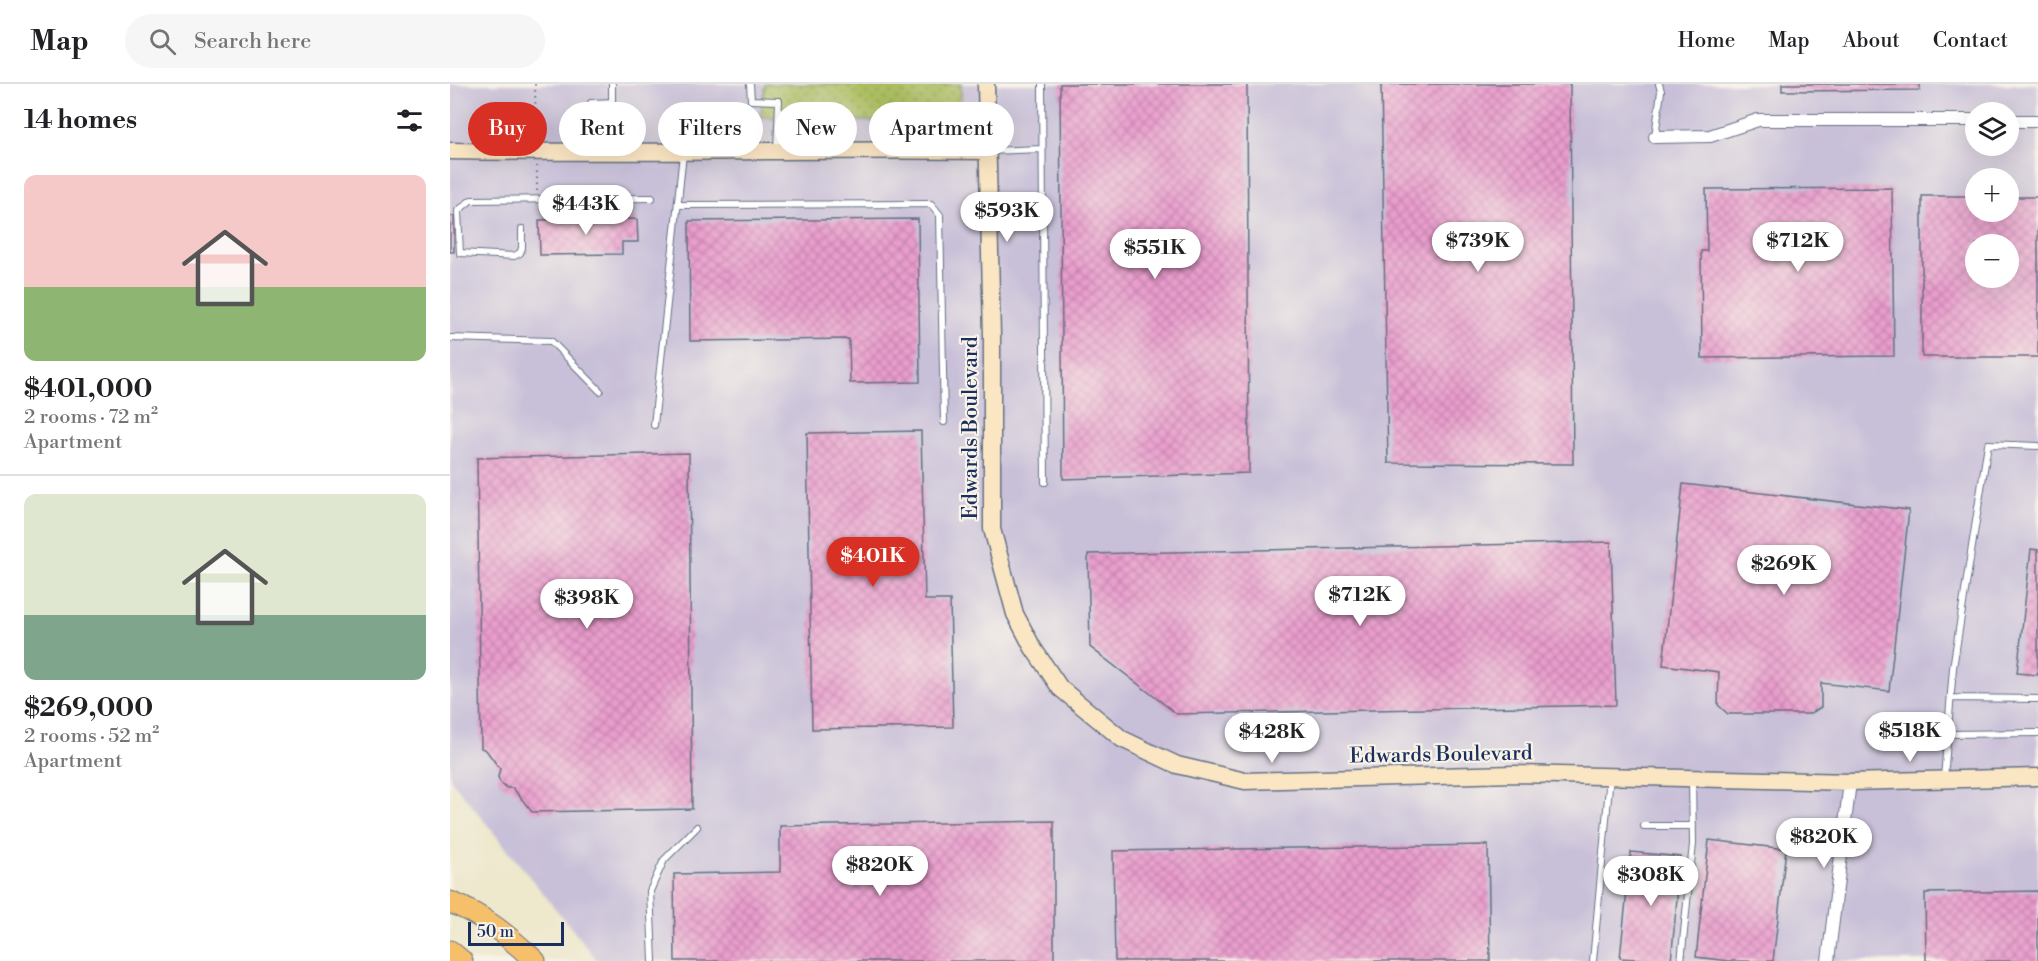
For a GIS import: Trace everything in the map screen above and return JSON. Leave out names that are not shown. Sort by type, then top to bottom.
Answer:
[{"type":"highway","points":[[450,902],[507,934],[535,961]]},
{"type":"highway","points":[[450,951],[462,961]]},
{"type":"street","name":"Edwards Boulevard","points":[[986,84],[987,102]]},
{"type":"street","points":[[1655,137],[1710,136],[1758,120],[1965,120]]},
{"type":"street","points":[[2019,121],[2038,121]]},
{"type":"street","points":[[450,151],[559,152]]},
{"type":"street","name":"Edwards Boulevard","points":[[988,156],[993,337],[992,529],[1015,615],[1033,648],[1060,688],[1122,739],[1178,765],[1245,781],[1514,774],[1850,782],[2038,777]]},
{"type":"street","points":[[1828,961],[1850,782]]},
{"type":"lane","points":[[612,84],[612,102]]},
{"type":"lane","points":[[750,84],[751,100],[779,102]]},
{"type":"lane","points":[[1042,84],[1045,482]]},
{"type":"lane","points":[[1655,137],[1661,91],[1659,84]]},
{"type":"lane","points":[[1014,150],[1042,149]]},
{"type":"lane","points":[[654,425],[684,156]]},
{"type":"lane","points":[[522,229],[522,248],[520,253],[514,256],[460,253],[458,211],[471,200],[652,198]]},
{"type":"lane","points":[[678,205],[931,204],[940,215],[944,422]]},
{"type":"lane","points":[[450,338],[550,341],[600,391]]},
{"type":"lane","points":[[1944,779],[1953,668],[1988,444],[2038,446]]},
{"type":"lane","points":[[1950,698],[2038,699]]},
{"type":"lane","points":[[1948,734],[2038,733]]},
{"type":"lane","points":[[1593,961],[1610,776]]},
{"type":"lane","points":[[1681,961],[1693,844],[1692,778]]},
{"type":"lane","points":[[653,961],[650,891],[664,860],[696,826]]},
{"type":"lane","points":[[1644,826],[1693,826]]},
{"type":"shaded area","points":[[450,84],[2038,84],[2038,961],[598,961],[450,779]]},
{"type":"green space","points":[[765,84],[961,84],[961,102],[869,102],[869,121],[857,121],[857,102],[775,102],[775,118],[763,117]]},
{"type":"building","points":[[1060,84],[1247,84],[1249,473],[1063,479]]},
{"type":"building","points":[[1381,84],[1570,84],[1573,464],[1388,463]]},
{"type":"building","points":[[1782,84],[1920,84],[1920,90],[1782,91]]},
{"type":"building","points":[[1892,188],[1894,356],[1702,358],[1701,251],[1707,251],[1706,189]]},
{"type":"building","points":[[1922,196],[1965,196],[1965,222],[2019,222],[2019,197],[2038,197],[2038,357],[1922,357]]},
{"type":"building","points":[[450,216],[454,216],[454,252],[450,252]]},
{"type":"building","points":[[637,219],[638,242],[622,242],[622,254],[540,255],[539,220]]},
{"type":"building","points":[[918,219],[920,382],[850,383],[849,339],[690,341],[689,221]]},
{"type":"building","points":[[921,431],[925,600],[950,600],[953,727],[812,729],[807,433]]},
{"type":"building","points":[[689,453],[692,809],[532,812],[513,788],[507,788],[500,782],[498,777],[500,769],[486,750],[481,748],[477,458]]},
{"type":"building","points":[[1683,484],[1909,510],[1889,691],[1821,683],[1821,707],[1810,714],[1728,714],[1718,705],[1719,672],[1663,665]]},
{"type":"building","points":[[1611,542],[1616,705],[1177,714],[1090,647],[1088,554]]},
{"type":"building","points":[[2031,549],[2038,550],[2038,675],[2017,673]]},
{"type":"building","points":[[1054,821],[1054,961],[675,961],[674,874],[780,872],[780,826]]},
{"type":"building","points":[[1709,840],[1786,849],[1773,961],[1729,961],[1696,957]]},
{"type":"building","points":[[1488,845],[1490,961],[1115,961],[1113,851]]},
{"type":"building","points":[[1631,852],[1681,857],[1671,961],[1620,958]]},
{"type":"building","points":[[2038,891],[2038,961],[1926,961],[1925,893]]}]
